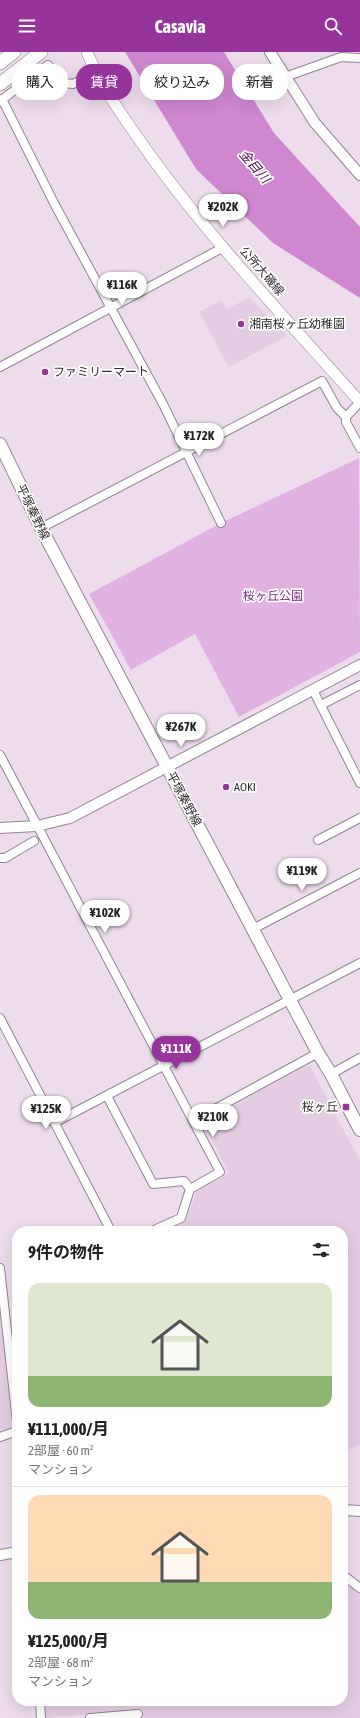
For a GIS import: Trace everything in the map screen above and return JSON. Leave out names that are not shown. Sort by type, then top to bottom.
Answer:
[{"type":"highway","points":[[0,63],[14,52]]},
{"type":"highway","points":[[0,84],[41,52]]},
{"type":"main road","name":"公所大磯線","points":[[87,52],[92,64]]},
{"type":"main road","name":"公所大磯線","points":[[113,100],[185,203],[360,402]]},
{"type":"main road","name":"平塚秦野線","points":[[0,444],[41,528],[360,1130]]},
{"type":"street","points":[[270,52],[277,64]]},
{"type":"street","points":[[288,76],[341,57],[360,58]]},
{"type":"street","points":[[76,82],[73,84],[64,83],[48,65],[1,100],[55,206],[163,404],[221,523]]},
{"type":"street","points":[[288,82],[315,123],[358,170]]},
{"type":"street","points":[[0,367],[224,247]]},
{"type":"street","points":[[41,528],[322,381],[337,408],[346,417],[346,422],[360,448]]},
{"type":"street","points":[[346,417],[360,402]]},
{"type":"street","points":[[0,828],[37,826],[70,818],[168,768],[360,665]]},
{"type":"street","points":[[321,706],[360,685]]},
{"type":"street","points":[[313,690],[360,783]]},
{"type":"street","points":[[0,755],[220,1172],[190,1189],[181,1218],[163,1226]]},
{"type":"street","points":[[318,840],[360,818]]},
{"type":"street","points":[[0,858],[5,858],[34,841]]},
{"type":"street","points":[[253,930],[360,873]]},
{"type":"street","points":[[54,1123],[360,963]]},
{"type":"street","points":[[0,1018],[108,1226]]},
{"type":"street","points":[[193,1121],[318,1053]]},
{"type":"street","points":[[331,1074],[360,1058]]},
{"type":"street","points":[[106,1096],[154,1184],[184,1180],[190,1189]]},
{"type":"street","points":[[0,1268],[12,1377]]},
{"type":"street","points":[[0,1437],[12,1433]]},
{"type":"street","points":[[348,1510],[360,1511]]},
{"type":"street","points":[[0,1555],[12,1553]]},
{"type":"street","points":[[348,1579],[360,1588]]},
{"type":"street","points":[[40,1706],[41,1718]]},
{"type":"street","points":[[90,1718],[138,1714]]},
{"type":"shaded area","name":"湘南桜ヶ丘幼稚園","points":[[250,297],[287,336],[229,367],[199,312],[222,300],[227,309]]},
{"type":"shaded area","points":[[306,1066],[310,1066],[360,1161],[360,1444],[348,1450],[348,1226],[176,1226],[186,1221],[197,1190],[229,1174],[204,1124],[205,1121]]},
{"type":"shaded area","points":[[0,1299],[12,1410],[12,1429],[0,1433]]},
{"type":"shaded area","points":[[348,1584],[360,1593],[360,1718],[139,1718],[138,1710],[45,1718],[44,1706],[348,1706]]},
{"type":"green space","name":"桜ヶ丘公園","points":[[359,458],[360,652],[239,717],[195,634],[131,670],[89,594],[221,523]]},
{"type":"water","name":"金目川","points":[[125,52],[224,52],[232,65],[232,100],[254,100],[274,133],[360,227],[360,298],[273,243],[196,169],[154,100],[224,100],[224,64],[140,64],[140,77]]},
{"type":"place","name":"湘南桜ヶ丘幼稚園","points":[[241,324]]},
{"type":"place","name":"ファミリーマート","points":[[45,372]]},
{"type":"place","name":"AOKI","points":[[226,787]]},
{"type":"place","name":"桜ヶ丘","points":[[346,1107]]}]
